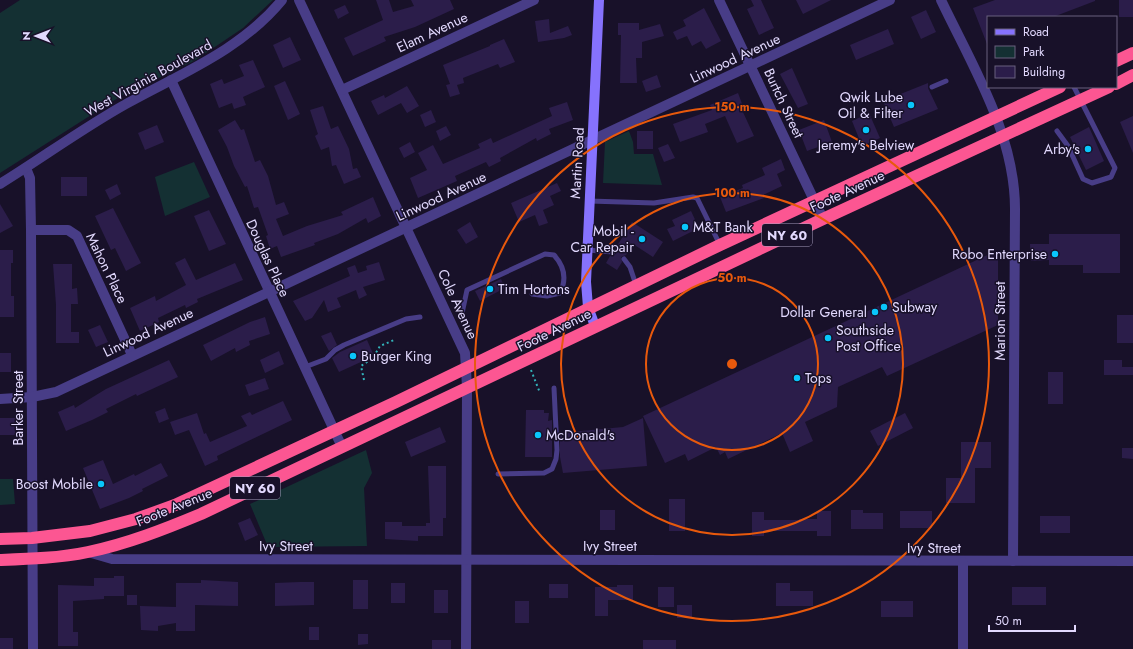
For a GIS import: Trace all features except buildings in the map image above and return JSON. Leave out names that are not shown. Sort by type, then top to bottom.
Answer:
[{"type":"highway","points":[[1117,61],[1133,53]]},
{"type":"highway","points":[[1117,83],[1133,75]]},
{"type":"highway","name":"Foote Avenue","points":[[0,539],[32,538],[90,531],[136,519],[175,505],[466,369],[588,308],[720,245],[1058,88]]},
{"type":"highway","name":"Foote Avenue","points":[[0,560],[32,559],[88,552],[125,542],[201,514],[595,326],[1003,135],[1108,88]]},
{"type":"street","name":"West Virginia Boulevard","points":[[0,184],[125,104],[214,58],[271,13],[282,0]]},
{"type":"street","name":"Cole Avenue","points":[[299,0],[465,353],[467,387],[466,649]]},
{"type":"street","name":"Elam Avenue","points":[[342,90],[534,0]]},
{"type":"street","name":"Martin Road","points":[[595,326],[588,308],[586,282],[599,0]]},
{"type":"street","name":"Burtch Street","points":[[719,0],[823,219]]},
{"type":"street","name":"Linwood Avenue","points":[[0,399],[32,397],[56,392],[890,0]]},
{"type":"street","name":"Marion Street","points":[[941,0],[1003,135],[1011,166],[1015,202],[1013,561]]},
{"type":"street","name":"Douglas Place","points":[[171,80],[268,292],[342,447]]},
{"type":"street","name":"Barker Street","points":[[26,168],[30,178],[31,230],[33,649]]},
{"type":"street","name":"Mahon Place","points":[[31,230],[68,230],[77,236],[132,355]]},
{"type":"street","name":"Ivy Street","points":[[88,552],[112,559],[963,562],[1133,561]]},
{"type":"street","points":[[963,562],[964,649]]},
{"type":"lane","points":[[932,87],[946,81]]},
{"type":"lane","points":[[1057,131],[1068,146],[1083,179],[1092,183],[1111,177],[1115,168],[1074,88]]},
{"type":"lane","points":[[589,201],[654,203],[693,197],[697,198],[720,245]]},
{"type":"lane","points":[[587,250],[613,252]]},
{"type":"lane","points":[[461,318],[468,290],[545,254],[554,254],[562,262],[564,274],[563,287],[560,293],[547,296],[532,294]]},
{"type":"lane","points":[[624,259],[630,267],[636,285]]},
{"type":"lane","points":[[305,367],[326,359],[335,350],[344,345],[406,319],[420,316]]},
{"type":"lane","points":[[498,474],[544,473],[552,469],[556,459],[557,450],[554,388]]},
{"type":"path","points":[[364,380],[361,366],[375,356],[380,346],[394,340]]},
{"type":"path","points":[[530,369],[540,393]]},
{"type":"green space","points":[[20,0],[273,0],[243,28],[194,61],[121,96],[0,173],[0,13]]},
{"type":"green space","points":[[629,131],[633,142],[634,154],[653,154],[662,185],[603,183],[605,142]]},
{"type":"green space","points":[[194,162],[210,197],[165,216],[155,177]]},
{"type":"green space","points":[[366,450],[372,473],[364,488],[367,546],[268,547],[250,504]]},
{"type":"green space","points":[[0,479],[13,479],[15,504],[0,505]]},
{"type":"place","name":"Qwik Lube Oil & Filter","points":[[911,105]]},
{"type":"place","name":"Jeremy's Belview","points":[[866,130]]},
{"type":"place","name":"Arby's","points":[[1088,149]]},
{"type":"place","name":"M&T Bank","points":[[685,227]]},
{"type":"place","name":"Mobil - Car Repair","points":[[642,239]]},
{"type":"place","name":"Robo Enterprise","points":[[1055,254]]},
{"type":"place","name":"Tim Hortons","points":[[490,289]]},
{"type":"place","name":"Subway","points":[[884,307]]},
{"type":"place","name":"Dollar General","points":[[875,312]]},
{"type":"place","name":"Southside Post Office","points":[[828,338]]},
{"type":"place","name":"Burger King","points":[[353,356]]},
{"type":"place","name":"Tops","points":[[797,378]]},
{"type":"place","name":"McDonald's","points":[[538,435]]},
{"type":"place","name":"Boost Mobile","points":[[101,484]]}]
